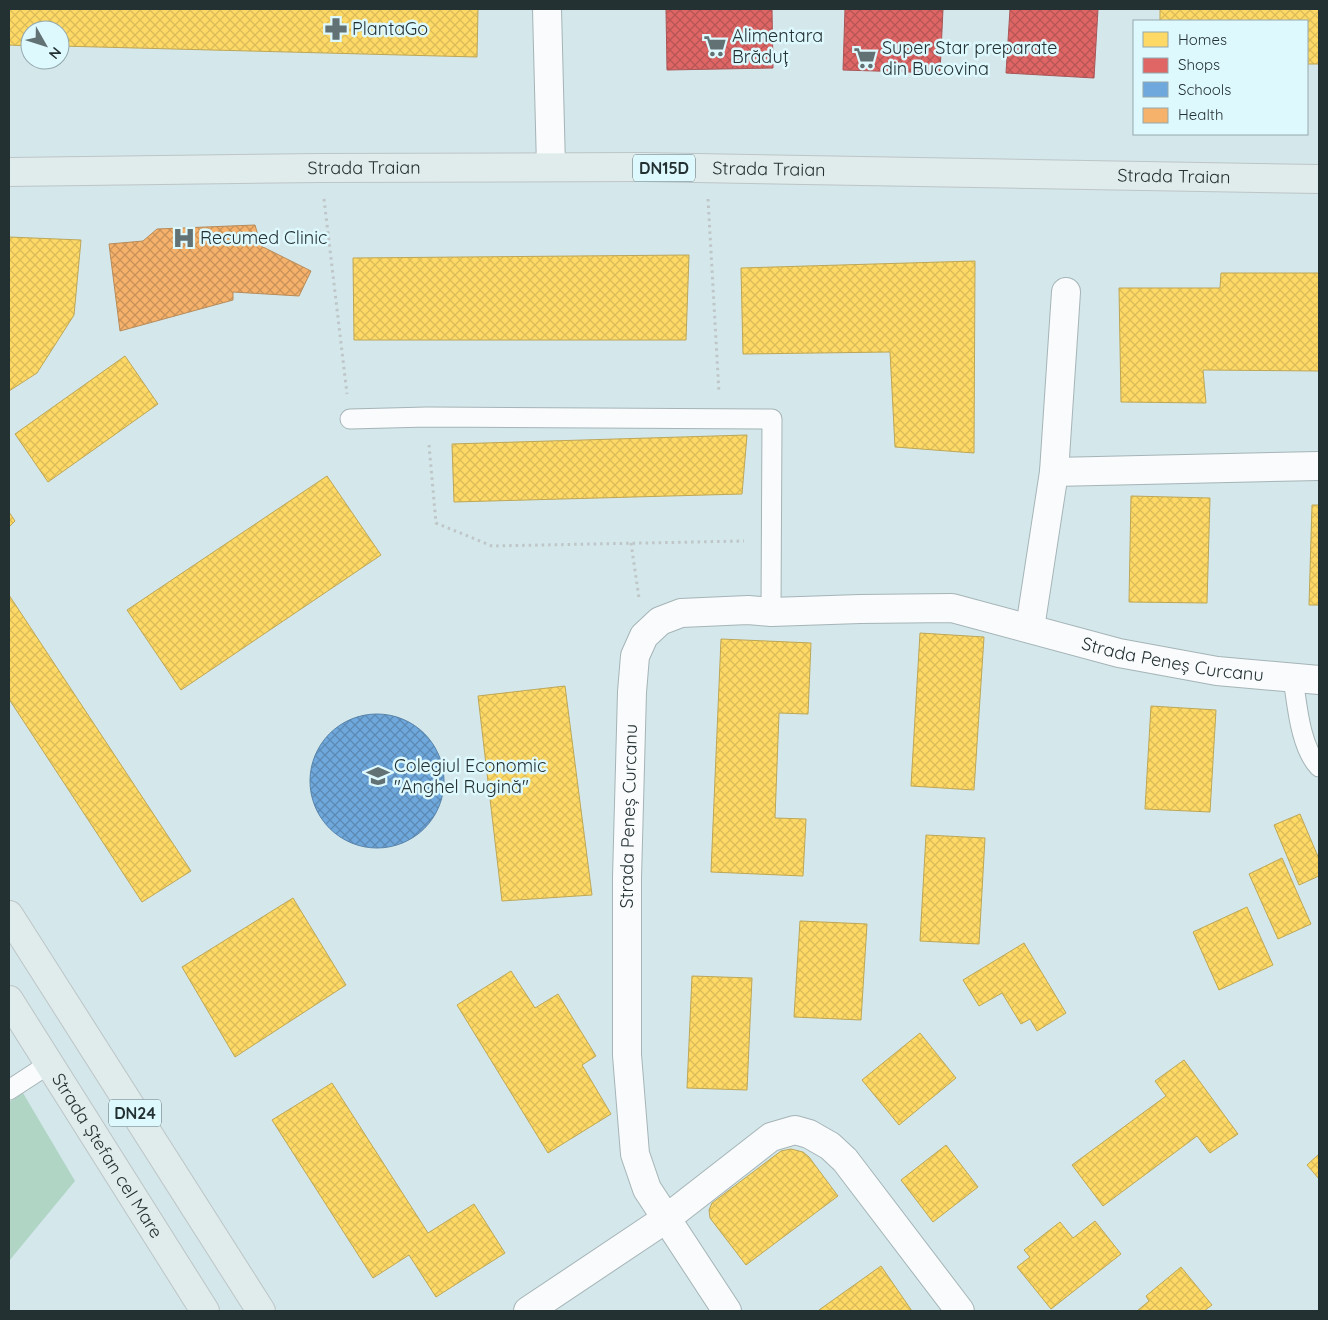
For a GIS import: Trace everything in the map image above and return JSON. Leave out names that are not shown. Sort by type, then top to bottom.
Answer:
[{"type":"main road","name":"Strada Traian","points":[[9,172],[551,167],[1319,179]]},
{"type":"main road","name":"DN24","points":[[9,915],[261,1311]]},
{"type":"main road","name":"Strada Ștefan cel Mare","points":[[9,1000],[205,1311]]},
{"type":"street","points":[[547,9],[551,167]]},
{"type":"street","points":[[1030,628],[1054,472],[1066,292]]},
{"type":"street","points":[[1054,472],[1319,466]]},
{"type":"street","name":"Strada Peneș Curcanu","points":[[726,1311],[647,1189],[635,1154],[626,1055],[627,878],[632,692],[635,656],[644,636],[660,621],[681,613],[748,610],[771,612],[860,608],[952,608],[1118,653],[1217,672],[1306,679]]},
{"type":"street","points":[[528,1311],[667,1218],[771,1137],[794,1130],[809,1134],[830,1146],[845,1160],[960,1311]]},
{"type":"lane","points":[[350,419],[427,417],[772,419],[771,612]]},
{"type":"lane","points":[[1306,679],[1300,722],[1308,749],[1319,767]]},
{"type":"lane","points":[[9,1090],[49,1064]]},
{"type":"path","points":[[320,168],[350,419]]},
{"type":"path","points":[[706,169],[720,419]]},
{"type":"path","points":[[427,417],[436,524],[492,546],[745,541]]},
{"type":"path","points":[[631,543],[644,636]]},
{"type":"green space","points":[[23,1093],[75,1181],[9,1261],[9,1102]]},
{"type":"building: Homes","points":[[9,9],[478,9],[477,57],[70,46],[70,20],[20,20],[20,46],[9,45]]},
{"type":"building: Homes","points":[[1160,9],[1319,9],[1319,64],[1308,64],[1308,20],[1160,20]]},
{"type":"building: Homes","points":[[9,237],[81,240],[74,315],[37,373],[9,391]]},
{"type":"building: Homes","points":[[689,255],[686,340],[354,340],[353,258]]},
{"type":"building: Homes","points":[[975,261],[974,453],[895,447],[890,352],[743,354],[741,268]]},
{"type":"building: Homes","points":[[1221,273],[1319,273],[1319,371],[1203,370],[1206,403],[1121,402],[1119,288],[1220,288]]},
{"type":"building: Homes","points":[[125,356],[158,404],[48,482],[15,434]]},
{"type":"building: Homes","points":[[747,435],[742,494],[454,502],[452,444]]},
{"type":"building: Homes","points":[[327,476],[381,555],[181,690],[127,610]]},
{"type":"building: Homes","points":[[1131,496],[1210,498],[1207,603],[1129,602]]},
{"type":"building: Homes","points":[[1312,505],[1319,505],[1319,605],[1309,605]]},
{"type":"building: Homes","points":[[9,512],[15,521],[9,527]]},
{"type":"building: Homes","points":[[9,595],[191,871],[142,902],[9,699]]},
{"type":"building: Homes","points":[[920,633],[984,637],[974,790],[911,786]]},
{"type":"building: Homes","points":[[721,639],[811,643],[808,714],[779,713],[775,818],[806,819],[803,876],[711,872]]},
{"type":"building: Homes","points":[[565,686],[592,895],[502,901],[478,696]]},
{"type":"building: Homes","points":[[1151,706],[1216,710],[1210,812],[1145,809]]},
{"type":"building: Homes","points":[[1300,814],[1319,859],[1319,876],[1299,885],[1274,825]]},
{"type":"building: Homes","points":[[926,835],[985,838],[979,944],[920,941]]},
{"type":"building: Homes","points":[[1282,858],[1311,924],[1278,939],[1249,874]]},
{"type":"building: Homes","points":[[293,898],[346,985],[235,1057],[182,967]]},
{"type":"building: Homes","points":[[1247,907],[1273,965],[1219,990],[1193,932]]},
{"type":"building: Homes","points":[[800,921],[867,924],[861,1020],[794,1017]]},
{"type":"building: Homes","points":[[1024,943],[1066,1013],[1037,1031],[1030,1019],[1021,1024],[1002,993],[979,1006],[963,980]]},
{"type":"building: Homes","points":[[511,971],[535,1008],[558,994],[596,1056],[582,1065],[611,1114],[548,1153],[457,1005]]},
{"type":"building: Homes","points":[[692,976],[752,978],[747,1090],[687,1088]]},
{"type":"building: Homes","points":[[920,1033],[956,1078],[899,1125],[862,1080]]},
{"type":"building: Homes","points":[[1184,1060],[1238,1134],[1210,1153],[1197,1136],[1103,1206],[1072,1165],[1166,1096],[1155,1081]]},
{"type":"building: Homes","points":[[332,1083],[428,1233],[474,1204],[505,1253],[436,1297],[409,1255],[373,1278],[272,1120]]},
{"type":"building: Homes","points":[[946,1145],[978,1187],[933,1222],[901,1180]]},
{"type":"building: Homes","points":[[791,1149],[803,1152],[809,1157],[838,1196],[746,1265],[710,1218],[709,1210],[712,1203],[781,1151]]},
{"type":"building: Homes","points":[[1319,1154],[1319,1179],[1307,1165]]},
{"type":"building: Homes","points":[[1095,1221],[1121,1254],[1051,1309],[1017,1267],[1030,1257],[1024,1250],[1060,1222],[1073,1238]]},
{"type":"building: Homes","points":[[881,1266],[912,1311],[819,1310]]},
{"type":"building: Homes","points":[[1181,1267],[1212,1305],[1204,1311],[1137,1311],[1149,1301],[1146,1296]]},
{"type":"building: Shops","points":[[666,9],[772,9],[773,68],[667,70]]},
{"type":"building: Shops","points":[[845,9],[943,9],[940,73],[843,70]]},
{"type":"building: Shops","points":[[1010,9],[1098,9],[1094,78],[1006,73]]},
{"type":"building: Schools","points":[[377,714],[403,719],[425,733],[439,755],[444,781],[439,807],[425,829],[403,843],[377,848],[351,843],[329,829],[315,807],[310,781],[315,755],[329,733],[351,719]]},
{"type":"building: Health","points":[[255,225],[261,246],[311,271],[299,296],[233,292],[233,300],[120,331],[109,244],[143,241],[157,229]]},
{"type":"place","name":"PlantaGo","points":[[336,29]]},
{"type":"place","name":"Alimentara Brăduț","points":[[715,46]]},
{"type":"place","name":"Super Star preparate din Bucovina","points":[[865,58]]},
{"type":"place","name":"Recumed Clinic","points":[[184,238]]},
{"type":"place","name":"Colegiul Economic \"Anghel Rugină\"","points":[[378,776]]}]
